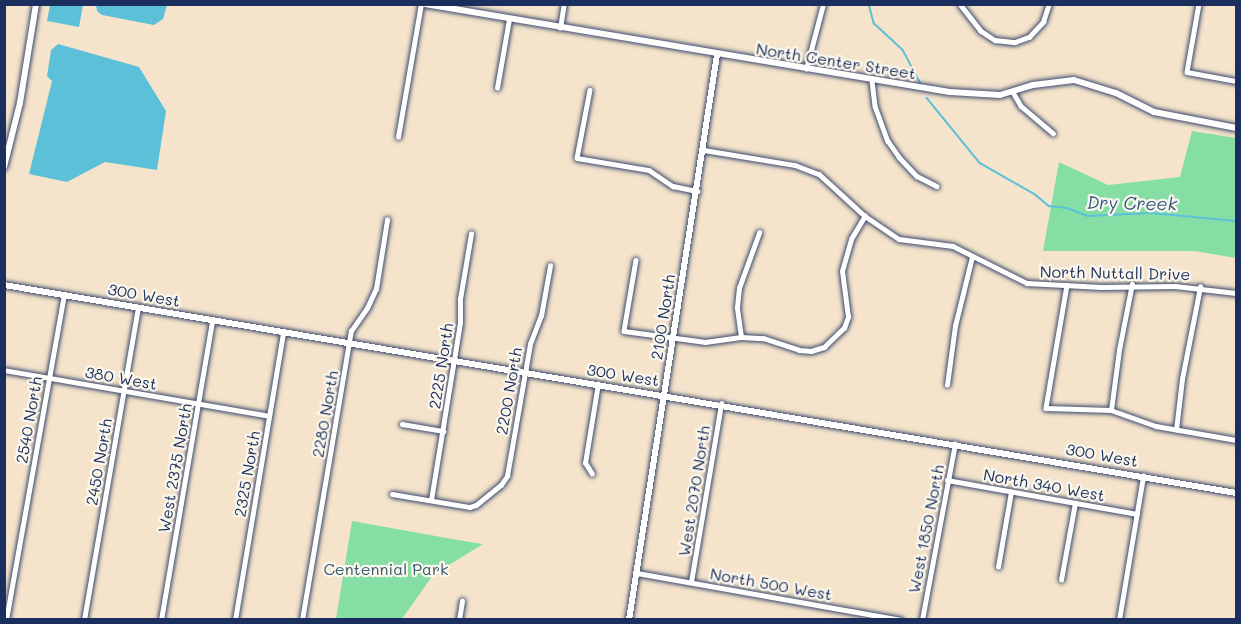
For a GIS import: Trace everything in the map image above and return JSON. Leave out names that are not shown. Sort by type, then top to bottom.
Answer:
[{"type":"street","points":[[4,167],[20,103],[36,4]]},
{"type":"street","points":[[398,136],[423,4]]},
{"type":"street","name":"North Center Street","points":[[423,4],[459,7],[509,19],[872,81],[977,94],[1013,92],[1041,84],[1074,80],[1116,93],[1154,112],[1236,128]]},
{"type":"street","points":[[560,28],[564,4]]},
{"type":"street","points":[[806,69],[823,4]]},
{"type":"street","points":[[960,4],[981,31],[995,40],[1015,42],[1029,37],[1043,22],[1049,4]]},
{"type":"street","points":[[1199,4],[1187,72],[1236,81]]},
{"type":"street","points":[[497,88],[509,19]]},
{"type":"street","name":"2100 North","points":[[629,620],[717,55]]},
{"type":"street","points":[[872,81],[875,106],[888,141],[917,176],[937,186]]},
{"type":"street","points":[[590,90],[577,158],[649,170],[673,186],[697,190]]},
{"type":"street","points":[[1013,92],[1021,106],[1053,134]]},
{"type":"street","name":"North Nuttall Drive","points":[[704,150],[795,165],[819,174],[865,216],[899,239],[953,246],[972,258],[1026,283],[1101,287],[1132,284],[1200,287],[1236,293]]},
{"type":"street","points":[[636,260],[624,331],[705,342],[741,337],[763,338],[799,350],[811,351],[824,347],[844,328],[848,317],[842,271],[851,239],[865,216]]},
{"type":"street","name":"2280 North","points":[[302,620],[349,344],[355,322],[367,308],[376,290],[387,220]]},
{"type":"street","points":[[741,337],[737,307],[739,288],[759,233]]},
{"type":"street","name":"2225 North","points":[[431,500],[460,322],[460,299],[471,234]]},
{"type":"street","points":[[947,385],[955,326],[972,258]]},
{"type":"street","name":"2200 North","points":[[431,500],[470,507],[477,505],[501,485],[507,476],[524,373],[530,344],[542,316],[550,266]]},
{"type":"street","points":[[1111,410],[1119,350],[1132,284]]},
{"type":"street","name":"300 West","points":[[4,285],[721,404],[1236,493]]},
{"type":"street","points":[[1067,285],[1046,408],[1111,410],[1156,426],[1236,440]]},
{"type":"street","points":[[1176,430],[1182,379],[1200,287]]},
{"type":"street","name":"2540 North","points":[[6,620],[64,295]]},
{"type":"street","name":"2450 North","points":[[84,620],[138,308]]},
{"type":"street","name":"West 2375 North","points":[[161,620],[212,321]]},
{"type":"street","name":"2325 North","points":[[235,620],[283,333]]},
{"type":"street","name":"380 West","points":[[4,370],[269,416]]},
{"type":"street","points":[[592,474],[585,463],[598,384]]},
{"type":"street","name":"West 2070 North","points":[[691,582],[721,404]]},
{"type":"street","points":[[402,424],[442,431]]},
{"type":"street","name":"West 1850 North","points":[[922,620],[955,444]]},
{"type":"street","points":[[1119,620],[1143,476]]},
{"type":"street","name":"North 340 West","points":[[947,480],[1137,514]]},
{"type":"street","points":[[998,567],[1011,492]]},
{"type":"street","points":[[392,494],[431,500]]},
{"type":"street","points":[[1061,580],[1075,503]]},
{"type":"street","name":"North 500 West","points":[[637,573],[901,620]]},
{"type":"street","points":[[459,620],[462,601]]},
{"type":"green space","points":[[1192,131],[1236,138],[1236,258],[1195,251],[1043,251],[1059,162],[1108,185],[1180,177]]},
{"type":"green space","name":"Centennial Park","points":[[352,521],[483,544],[433,575],[402,619],[336,619]]},
{"type":"water","points":[[96,4],[167,5],[163,19],[154,25],[102,15],[97,11]]},
{"type":"water","points":[[50,5],[83,5],[79,27],[47,21]]},
{"type":"water","points":[[58,44],[139,67],[166,111],[157,170],[105,162],[67,182],[29,174],[52,81],[47,76],[51,50]]},
{"type":"waterway","name":"Dry Creek","points":[[869,4],[874,23],[903,50],[921,84]]},
{"type":"waterway","name":"Dry Creek","points":[[927,98],[980,163],[1036,195],[1049,206],[1067,208],[1088,216],[1151,213],[1236,221]]}]
